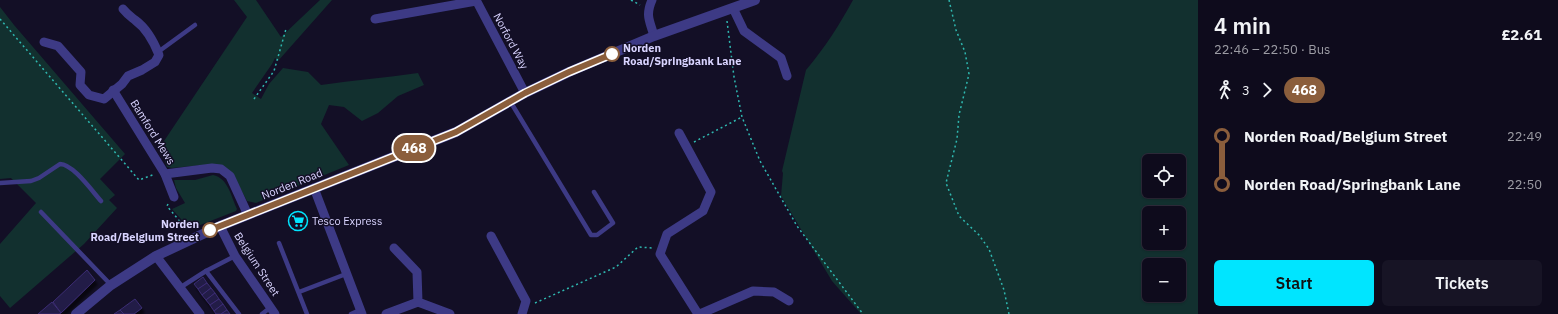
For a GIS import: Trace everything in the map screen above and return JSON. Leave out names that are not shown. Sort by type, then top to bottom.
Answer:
[{"type":"street","points":[[375,19],[476,0]]},
{"type":"street","name":"Norford Way","points":[[476,0],[525,93]]},
{"type":"street","points":[[652,0],[648,10],[654,36]]},
{"type":"street","name":"Norden Road","points":[[76,314],[111,286],[156,256],[220,226],[456,132],[525,93],[569,72],[654,36],[755,0]]},
{"type":"street","points":[[44,42],[58,46],[63,51],[81,72],[80,85],[90,95],[104,99],[122,84],[128,76],[142,70],[154,62],[159,55],[153,40],[136,20],[129,16],[123,9]]},
{"type":"street","points":[[729,9],[744,31],[781,58],[786,76]]},
{"type":"street","name":"Bamford Mews","points":[[113,90],[164,172],[212,168],[221,169],[230,176],[248,215]]},
{"type":"street","points":[[679,132],[711,192],[703,210],[667,234],[660,254],[699,314],[753,291],[774,292],[789,301]]},
{"type":"street","points":[[164,172],[174,197]]},
{"type":"street","points":[[314,188],[361,312]]},
{"type":"street","name":"Belgium Street","points":[[220,226],[235,256],[273,311]]},
{"type":"street","points":[[491,236],[526,301],[522,311]]},
{"type":"street","points":[[394,248],[417,272],[418,302]]},
{"type":"street","points":[[156,256],[200,314]]},
{"type":"street","points":[[386,314],[418,302],[450,314]]},
{"type":"lane","points":[[158,52],[195,25]]},
{"type":"lane","points":[[510,101],[591,235],[597,235],[613,223],[594,192]]},
{"type":"lane","points":[[0,183],[31,181],[39,178],[60,164],[64,164],[71,168],[100,201]]},
{"type":"lane","points":[[41,212],[111,286]]},
{"type":"lane","points":[[279,243],[307,314]]},
{"type":"lane","points":[[181,287],[206,271],[235,256]]},
{"type":"lane","points":[[206,271],[239,314]]},
{"type":"lane","points":[[299,292],[346,274]]},
{"type":"lane","points":[[262,314],[273,311]]},
{"type":"lane","points":[[351,314],[361,312]]},
{"type":"path","points":[[631,0],[648,10]]},
{"type":"path","points":[[949,0],[956,30],[965,52],[969,74],[959,115],[957,139],[946,183],[959,216],[979,235],[989,249],[1004,290],[1010,314]]},
{"type":"path","points":[[729,9],[734,78],[742,117],[760,161],[796,226],[863,314]]},
{"type":"path","points":[[0,18],[139,180],[164,172]]},
{"type":"path","points":[[254,99],[274,71],[286,29]]},
{"type":"path","points":[[686,146],[742,117]]},
{"type":"path","points":[[174,197],[167,206],[186,228],[192,239]]},
{"type":"path","points":[[522,311],[616,267],[638,247],[662,248]]},
{"type":"green space","points":[[234,0],[256,0],[281,37],[320,0],[332,0],[278,61],[275,58],[252,93],[261,99],[269,84],[283,68],[308,72],[321,85],[418,73],[424,85],[398,96],[378,113],[362,121],[344,107],[329,105],[321,124],[349,165],[256,203],[247,201],[232,173],[203,165],[172,168],[167,167],[160,147],[247,17]]},
{"type":"green space","points":[[853,0],[1198,0],[1198,314],[861,314],[832,281],[781,196],[782,171],[806,70],[837,27]]},
{"type":"green space","points":[[0,7],[125,154],[100,179],[115,195],[109,200],[117,208],[84,244],[10,308],[0,296],[0,244],[36,203],[11,178],[0,179]]},
{"type":"green space","points":[[213,175],[218,177],[226,184],[237,209],[236,211],[190,229],[172,209],[185,203],[176,188],[174,180],[195,180]]},
{"type":"building","points":[[87,270],[95,280],[61,313],[53,302]]},
{"type":"building","points":[[203,277],[207,283],[198,289],[194,284]]},
{"type":"building","points":[[207,283],[211,288],[202,295],[198,289]]},
{"type":"building","points":[[211,288],[215,293],[206,300],[202,295]]},
{"type":"building","points":[[215,293],[219,299],[210,305],[206,300]]},
{"type":"building","points":[[135,299],[142,308],[134,314],[124,314],[120,310]]},
{"type":"building","points":[[219,299],[223,304],[214,311],[210,305]]},
{"type":"building","points":[[52,302],[61,313],[38,314]]},
{"type":"building","points":[[223,304],[227,310],[221,314],[216,314],[214,311]]},
{"type":"building","points":[[120,310],[124,314],[114,314]]},
{"type":"building","points":[[227,310],[230,314],[221,314]]},
{"type":"bus line","name":"468","points":[[210,230],[456,132],[525,93],[612,54]]},
{"type":"place","name":"Norden Road/Springbank Lane","points":[[612,54]]},
{"type":"place","name":"Tesco Express","points":[[298,221]]},
{"type":"place","name":"Norden Road/Belgium Street","points":[[210,230]]}]
